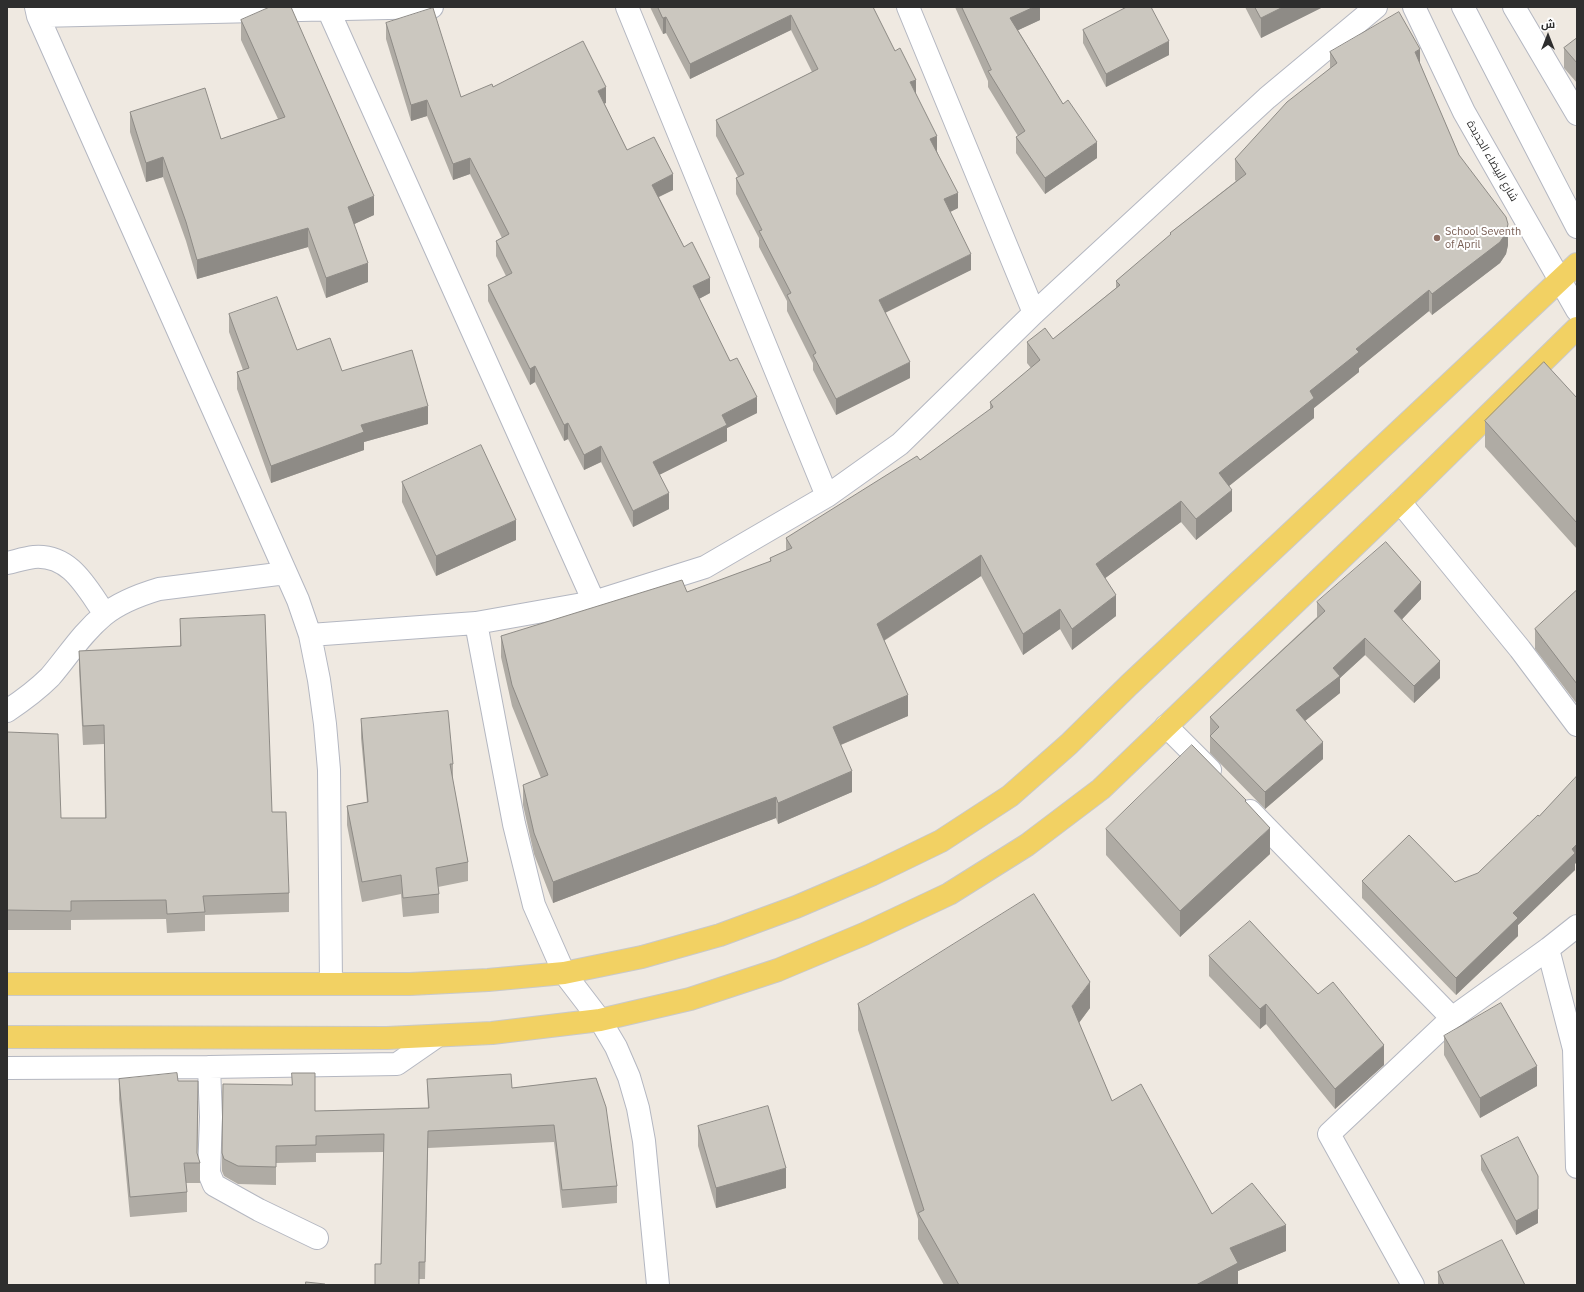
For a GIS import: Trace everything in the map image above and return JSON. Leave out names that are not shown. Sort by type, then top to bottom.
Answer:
[{"type":"main road","points":[[7,984],[410,984],[564,973],[657,953],[720,935],[796,907],[871,875],[941,841],[1010,796],[1069,744],[1129,685],[1577,264]]},
{"type":"main road","points":[[7,1037],[387,1038],[492,1033],[600,1020],[690,999],[778,970],[864,934],[949,894],[1027,845],[1101,789],[1400,502],[1577,328]]},
{"type":"street","points":[[331,984],[329,770],[319,680],[310,635],[298,600],[37,11],[432,7]]},
{"type":"street","points":[[627,7],[827,496]]},
{"type":"street","points":[[908,7],[1034,313]]},
{"type":"street","points":[[310,635],[476,623],[594,602],[705,566],[827,496],[900,444],[1034,313],[1267,98],[1376,7]]},
{"type":"street","name":"شارع البيضاء الجديدة","points":[[1414,7],[1464,112],[1577,310]]},
{"type":"street","points":[[1463,7],[1577,227]]},
{"type":"street","points":[[1514,7],[1577,114]]},
{"type":"street","points":[[327,9],[594,602]]},
{"type":"street","points":[[1400,502],[1520,649],[1577,725]]},
{"type":"street","points":[[7,563],[34,557],[44,557],[65,564],[82,580],[104,614]]},
{"type":"street","points":[[7,711],[25,699],[49,678],[85,632],[104,614],[133,598],[158,589],[286,573]]},
{"type":"street","points":[[476,623],[516,832],[534,905],[564,973],[600,1020],[616,1047],[629,1077],[638,1108],[644,1141],[658,1285]]},
{"type":"street","points":[[1166,726],[1221,782]]},
{"type":"street","points":[[1238,799],[1452,1018]]},
{"type":"street","points":[[1413,1285],[1329,1134],[1452,1018],[1548,949],[1577,926]]},
{"type":"street","points":[[1548,949],[1569,1001],[1574,1049],[1577,1167]]},
{"type":"street","points":[[7,1068],[397,1064],[436,1036]]},
{"type":"street","points":[[209,1067],[209,1173],[214,1185],[259,1210],[317,1238]]},
{"type":"building","points":[[270,7],[291,7],[374,196],[348,207],[368,263],[326,278],[308,228],[197,260],[186,222],[163,157],[146,163],[130,112],[205,88],[221,139],[285,117],[241,20]]},
{"type":"building","points":[[658,7],[873,7],[895,51],[900,48],[916,80],[910,82],[937,136],[930,139],[958,193],[944,199],[971,254],[879,300],[910,362],[836,399],[813,355],[816,353],[787,295],[791,293],[759,231],[762,230],[736,178],[744,174],[716,120],[818,69],[791,15],[690,64],[666,17],[663,18]]},
{"type":"building","points":[[962,7],[1034,7],[1010,18],[1063,104],[1068,100],[1097,142],[1045,178],[1016,137],[1025,131],[988,71],[991,70]]},
{"type":"building","points":[[1127,7],[1151,7],[1169,41],[1106,74],[1083,30]]},
{"type":"building","points":[[1255,7],[1283,7],[1261,18]]},
{"type":"building","points":[[433,8],[461,97],[492,84],[493,87],[583,41],[606,87],[598,91],[627,150],[654,137],[673,174],[652,185],[684,247],[692,242],[710,278],[693,286],[730,361],[737,358],[757,397],[722,415],[727,425],[653,462],[669,493],[633,511],[601,446],[584,455],[568,423],[564,425],[535,366],[530,369],[488,285],[512,273],[496,241],[509,234],[470,158],[453,164],[427,100],[411,105],[386,23]]},
{"type":"building","points":[[1399,12],[1420,49],[1415,52],[1459,155],[1506,217],[1508,224],[1506,233],[1500,242],[1432,294],[1429,290],[1356,349],[1359,352],[1310,391],[1314,398],[1219,473],[1232,490],[1196,519],[1181,501],[1096,564],[1116,595],[1072,629],[1060,609],[1023,634],[981,555],[877,624],[908,695],[833,727],[852,771],[778,803],[776,797],[553,882],[534,833],[523,785],[548,775],[512,685],[501,636],[682,580],[687,592],[771,561],[770,558],[792,548],[786,538],[917,456],[920,460],[993,407],[990,402],[1040,360],[1027,342],[1045,328],[1053,339],[1120,285],[1116,281],[1171,234],[1170,233],[1246,174],[1235,159],[1287,102],[1337,63],[1330,52]]},
{"type":"building","points":[[1577,38],[1577,63],[1564,48]]},
{"type":"building","points":[[277,297],[297,350],[330,338],[342,371],[412,350],[428,406],[361,425],[364,432],[271,466],[237,372],[249,368],[229,314]]},
{"type":"building","points":[[1544,362],[1577,398],[1577,523],[1485,421]]},
{"type":"building","points":[[481,445],[516,520],[436,556],[402,482]]},
{"type":"building","points":[[1386,542],[1421,582],[1394,611],[1440,661],[1414,686],[1365,638],[1333,668],[1340,676],[1296,710],[1323,742],[1265,792],[1210,736],[1219,727],[1210,717],[1325,611],[1317,602]]},
{"type":"building","points":[[1577,590],[1577,684],[1535,629]]},
{"type":"building","points":[[265,615],[272,812],[286,812],[289,893],[203,896],[205,912],[167,914],[166,900],[71,901],[71,911],[7,910],[7,732],[58,734],[61,818],[106,818],[104,725],[83,726],[79,651],[181,646],[180,619]]},
{"type":"building","points":[[448,711],[453,764],[450,764],[468,862],[436,868],[439,894],[403,898],[401,875],[362,882],[347,806],[368,802],[361,719]]},
{"type":"building","points":[[1192,745],[1246,800],[1245,801],[1270,828],[1180,911],[1106,829]]},
{"type":"building","points":[[1577,776],[1577,844],[1572,849],[1575,853],[1513,913],[1518,918],[1456,978],[1362,881],[1409,835],[1455,882],[1478,873],[1538,815],[1539,816]]},
{"type":"building","points":[[1034,894],[1090,982],[1072,1006],[1112,1101],[1141,1084],[1212,1214],[1252,1183],[1286,1225],[1230,1248],[1238,1263],[1196,1285],[959,1285],[918,1213],[924,1210],[858,1004]]},
{"type":"building","points":[[1250,921],[1318,994],[1333,982],[1384,1045],[1335,1089],[1266,1004],[1260,1009],[1209,956]]},
{"type":"building","points":[[1501,1003],[1537,1066],[1480,1098],[1444,1036]]},
{"type":"building","points":[[177,1073],[178,1081],[198,1081],[197,1153],[200,1163],[184,1163],[187,1192],[130,1197],[119,1079]]},
{"type":"building","points":[[292,1073],[315,1073],[315,1111],[429,1108],[427,1079],[511,1074],[512,1088],[596,1078],[606,1107],[617,1186],[562,1190],[554,1125],[428,1131],[425,1262],[419,1262],[419,1285],[375,1285],[375,1264],[381,1264],[384,1134],[316,1136],[316,1145],[276,1146],[276,1167],[238,1166],[224,1159],[222,1153],[223,1084],[292,1085]]},
{"type":"building","points":[[768,1106],[786,1168],[716,1188],[698,1126]]},
{"type":"building","points":[[1518,1137],[1538,1176],[1538,1209],[1516,1221],[1481,1156]]},
{"type":"building","points":[[1502,1240],[1525,1285],[1444,1285],[1438,1272]]},
{"type":"building","points":[[306,1282],[325,1284],[325,1285],[306,1285]]},
{"type":"place","name":"School Seventh of April","points":[[1437,238]]}]
